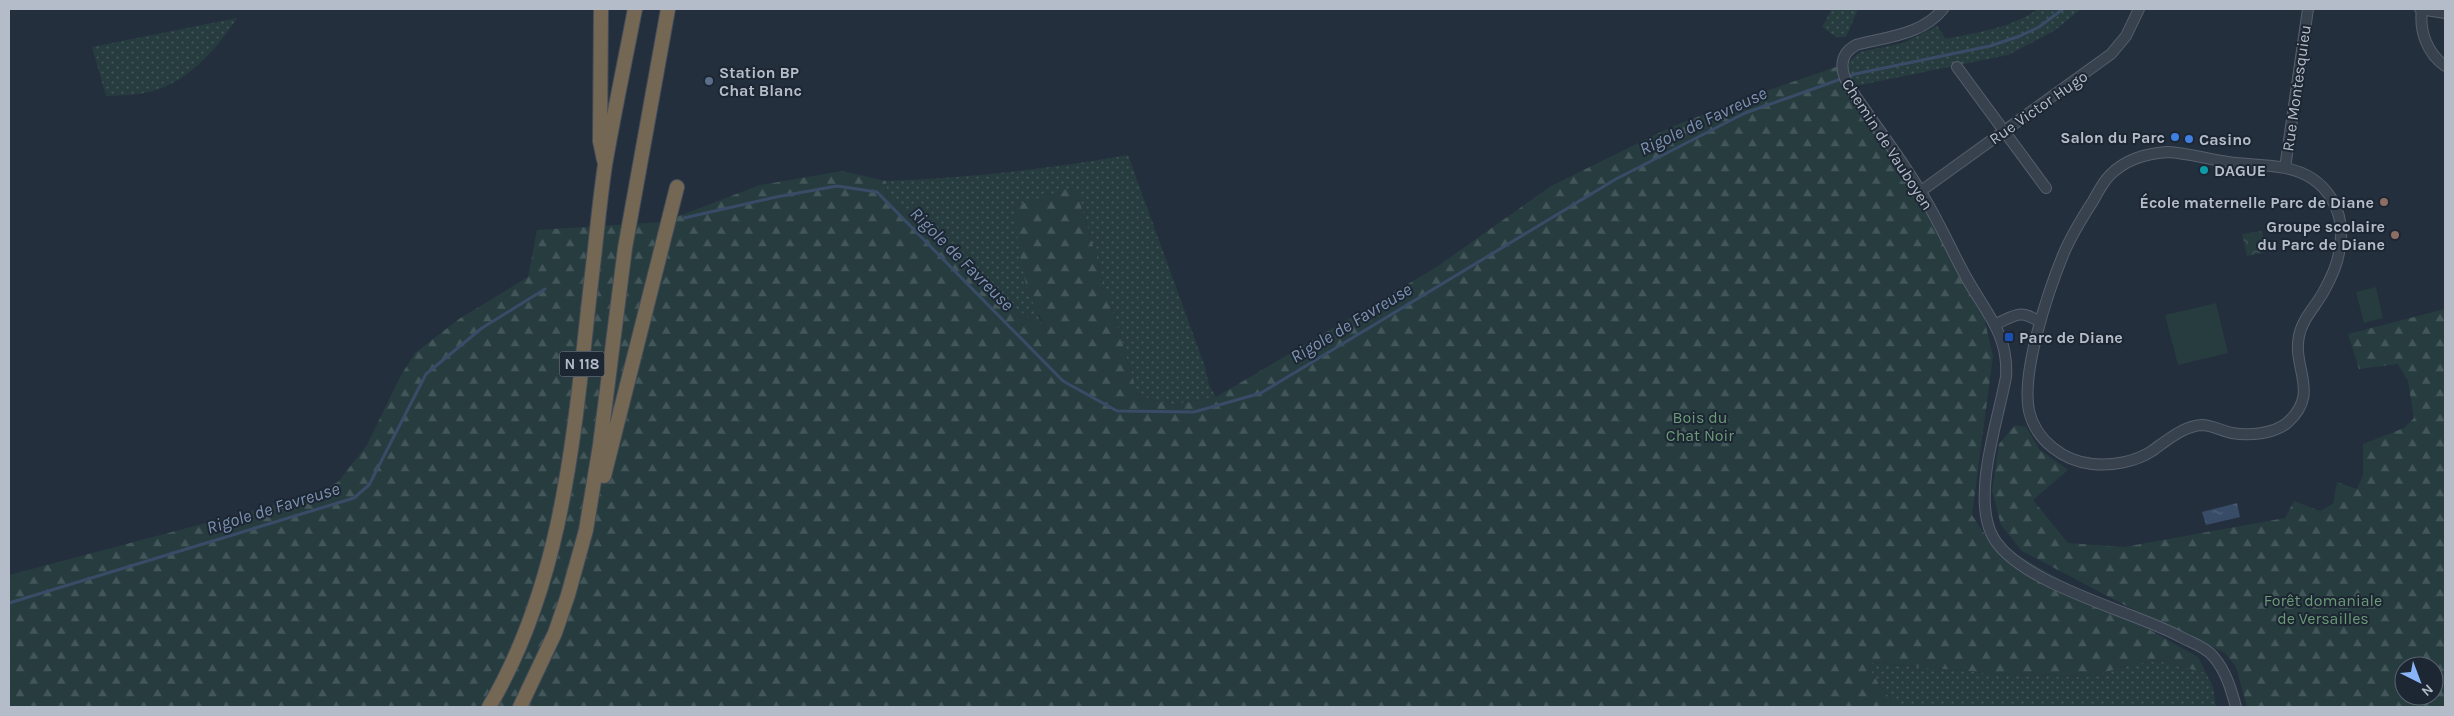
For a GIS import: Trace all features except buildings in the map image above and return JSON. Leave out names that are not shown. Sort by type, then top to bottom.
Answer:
[{"type":"highway","points":[[602,9],[600,141],[605,166]]},
{"type":"highway","name":"N 118","points":[[489,707],[508,672],[525,633],[538,600],[555,542],[572,447],[605,166],[635,9]]},
{"type":"highway","name":"N 118","points":[[520,707],[540,668],[568,595],[592,501],[625,248],[668,9]]},
{"type":"highway","points":[[592,501],[604,480],[677,187]]},
{"type":"street","name":"Chemin de Vauboyen","points":[[1943,9],[1929,22],[1914,30],[1856,45],[1846,52],[1843,74],[1920,190],[1980,301],[1996,324],[2007,362],[2003,394],[1986,466],[1985,492],[1991,533],[2014,560],[2036,574],[2067,590],[2170,630],[2204,648],[2224,670],[2236,707]]},
{"type":"street","name":"Rue Victor Hugo","points":[[1920,190],[2111,54],[2126,36],[2139,9]]},
{"type":"street","name":"Rue Montesquieu","points":[[2285,168],[2308,9]]},
{"type":"street","points":[[2445,13],[2421,9],[2424,38],[2430,50],[2445,66]]},
{"type":"street","points":[[1957,67],[2046,188]]},
{"type":"street","points":[[2167,152],[2229,162],[2285,168],[2312,179],[2323,188],[2339,209],[2341,225],[2339,255],[2324,291],[2303,323],[2299,335],[2297,346],[2305,393],[2299,407],[2284,426],[2269,432],[2235,434],[2203,425],[2166,439],[2138,458],[2110,465],[2070,460],[2062,456],[2040,434],[2030,411],[2028,391],[2040,322],[2063,254],[2108,177],[2117,169],[2145,154],[2167,152]]},
{"type":"street","points":[[1996,324],[2018,313],[2026,314],[2040,322]]},
{"type":"green space","points":[[1832,9],[1858,9],[1846,37],[1836,37],[1822,27]]},
{"type":"green space","points":[[2038,9],[2081,9],[2054,31],[2008,55],[1855,86],[1849,78],[1847,61],[1850,61],[1860,52],[1903,43],[1937,26],[1946,39],[1982,31],[2017,21]]},
{"type":"green space","points":[[237,18],[209,54],[186,75],[173,83],[139,94],[106,96],[92,47]]},
{"type":"green space","name":"Bois du Chat Noir","points":[[1839,66],[1910,174],[1980,301],[1993,356],[1972,515],[1987,538],[2198,657],[2206,673],[2159,661],[2132,664],[2090,677],[2010,675],[1866,662],[1880,686],[1897,707],[9,707],[9,575],[312,495],[338,482],[367,445],[400,377],[415,353],[459,319],[528,277],[537,230],[663,222],[760,185],[842,171],[886,181],[888,197],[973,277],[1047,331],[1027,288],[1016,227],[1015,206],[1075,186],[1138,395],[1170,405],[1216,397],[1435,268],[1551,186],[1671,127],[1757,94]]},
{"type":"green space","points":[[1128,155],[1205,367],[1209,385],[1216,397],[1170,405],[1138,395],[1075,186],[1038,316],[1048,332],[973,277],[888,197],[886,181],[1008,172]]},
{"type":"green space","points":[[2262,231],[2266,252],[2247,256],[2242,234]]},
{"type":"green space","points":[[2376,287],[2383,318],[2364,323],[2356,292]]},
{"type":"green space","points":[[2216,303],[2228,353],[2178,365],[2165,315]]},
{"type":"green space","name":"Forêt domaniale de Versailles","points":[[2445,309],[2445,707],[2247,707],[2236,667],[2225,653],[2134,610],[2022,551],[2001,525],[1992,491],[1999,444],[2015,425],[2026,427],[2040,450],[2068,470],[2033,500],[2068,543],[2124,547],[2285,518],[2294,501],[2320,511],[2333,504],[2337,482],[2357,489],[2363,475],[2363,444],[2404,428],[2414,418],[2408,381],[2398,364],[2359,369],[2348,334]]},
{"type":"green space","points":[[2159,661],[2206,673],[2213,687],[2216,707],[1897,707],[1880,686],[1865,662],[2010,675],[2090,677],[2132,664]]},
{"type":"water","points":[[2237,503],[2240,517],[2206,525],[2202,512]]},
{"type":"waterway","name":"Rigole de Favreuse","points":[[684,218],[776,197],[837,186],[877,192],[1063,381],[1117,411],[1194,412],[1261,393],[1616,179],[1745,113],[1855,74],[1990,46],[2020,36],[2039,27],[2063,9]]},
{"type":"waterway","name":"Rigole de Favreuse","points":[[9,603],[354,498],[369,485],[426,374],[482,328],[545,289]]},
{"type":"place","name":"Station BP Chat Blanc","points":[[709,81]]},
{"type":"place","name":"Salon du Parc","points":[[2175,137]]},
{"type":"place","name":"Casino","points":[[2189,139]]},
{"type":"place","name":"DAGUE","points":[[2204,170]]},
{"type":"place","name":"École maternelle Parc de Diane","points":[[2384,202]]},
{"type":"place","name":"Groupe scolaire du Parc de Diane","points":[[2395,235]]},
{"type":"place","name":"Parc de Diane","points":[[2009,337]]}]
